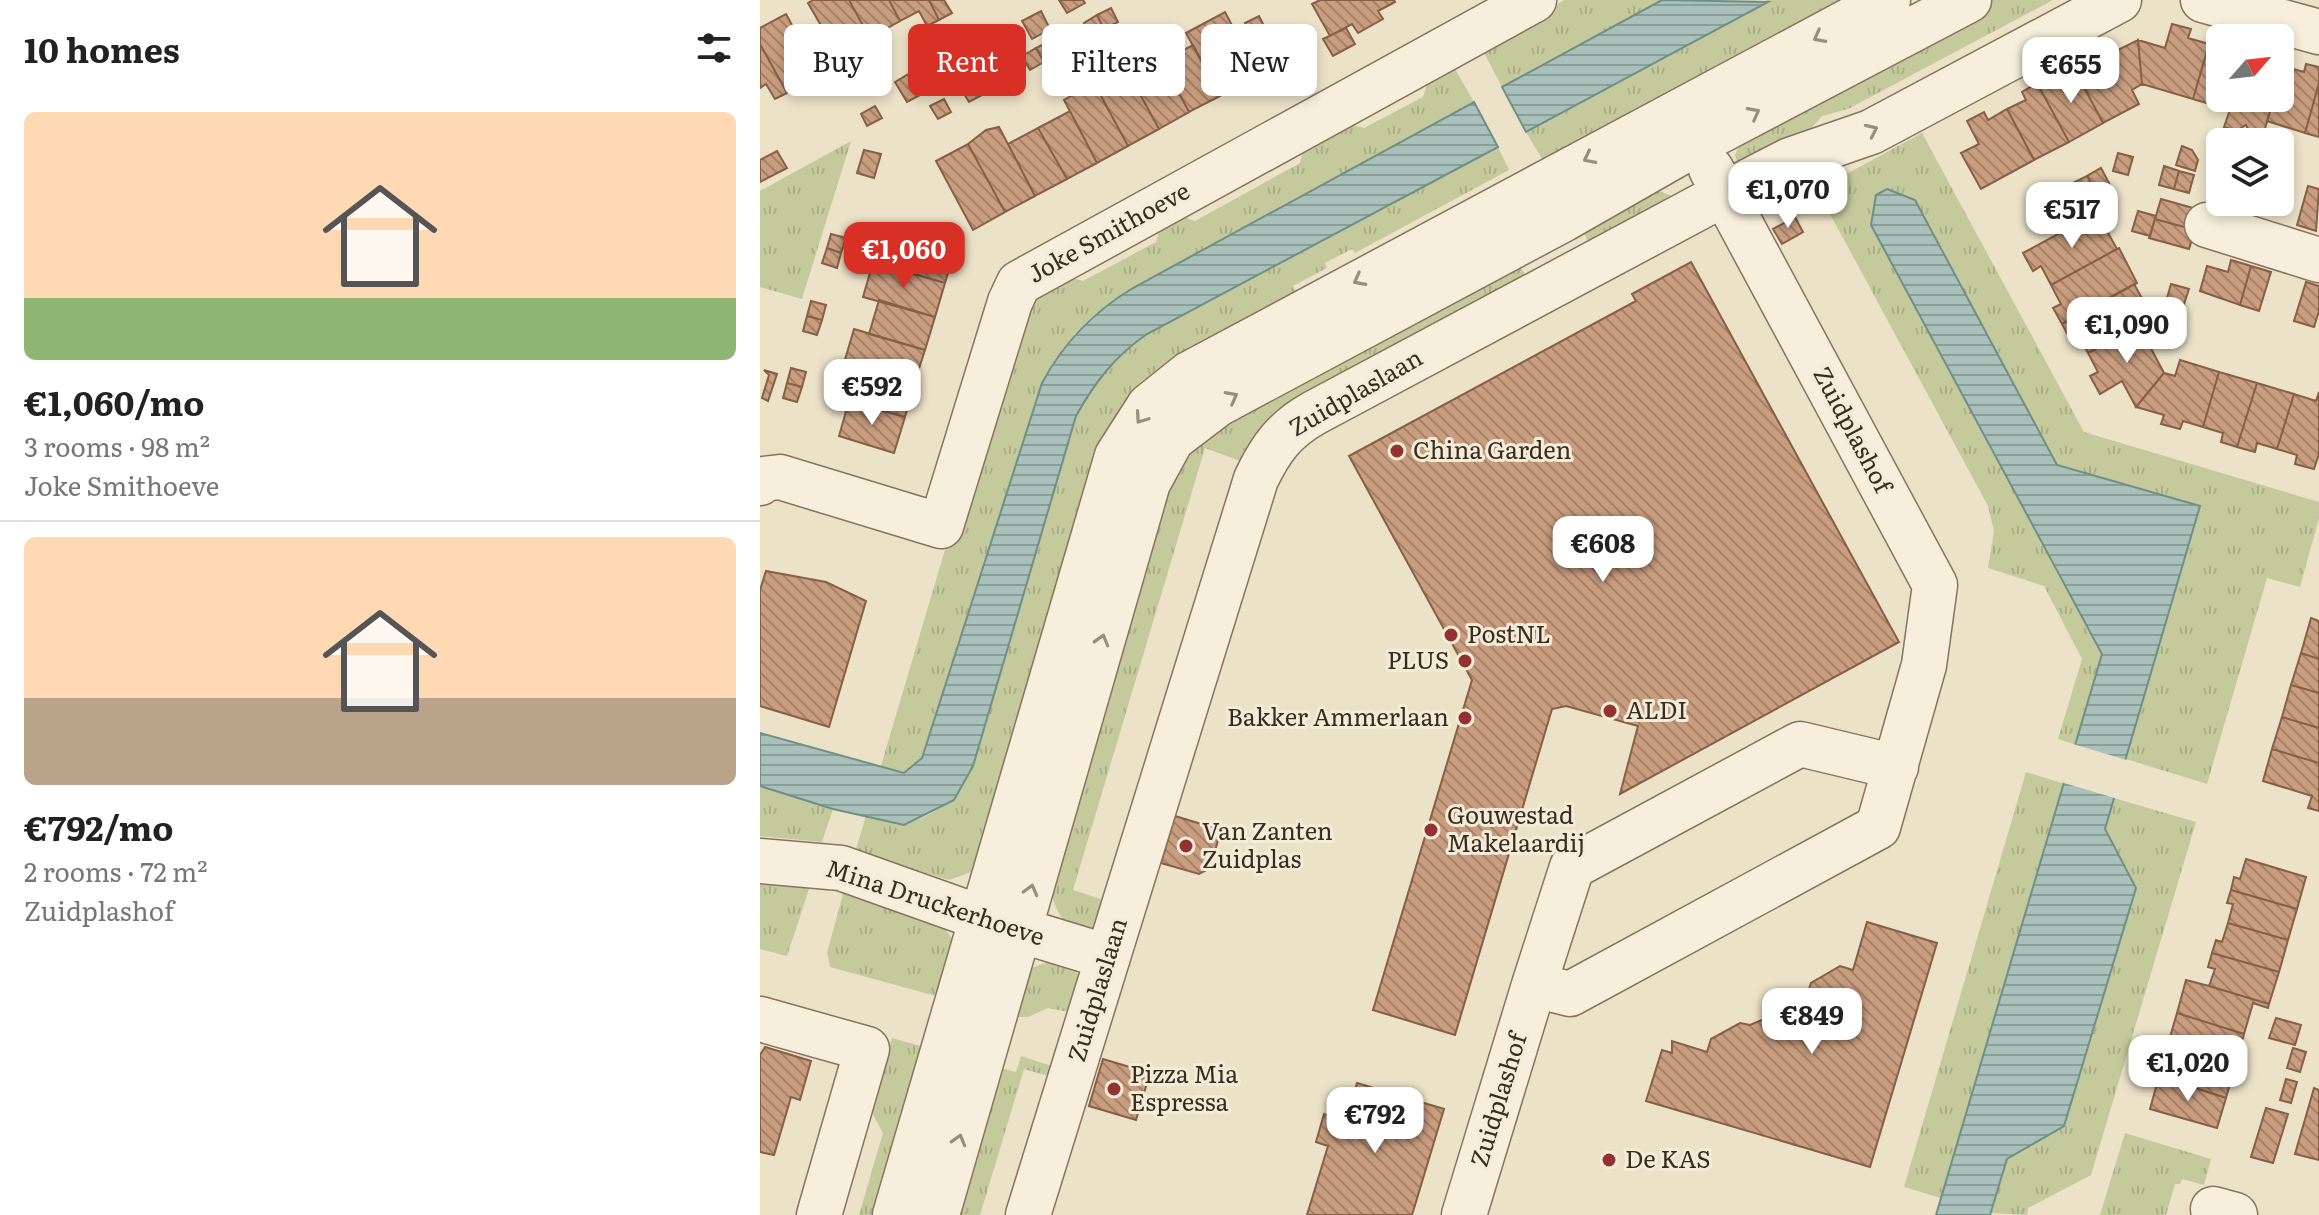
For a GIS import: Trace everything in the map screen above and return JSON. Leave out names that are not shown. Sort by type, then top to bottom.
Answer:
[{"type":"street","name":"Joke Smithoeve","points":[[760,483],[763,479],[780,477],[941,526],[1019,283],[1534,0]]},
{"type":"street","points":[[895,1215],[1002,924],[1148,483],[1172,439],[1218,404],[1564,219],[1688,127],[1888,0]]},
{"type":"street","points":[[1688,127],[1969,0]]},
{"type":"street","name":"Zuidplaslaan","points":[[1028,1215],[1256,479],[1274,443],[1292,426],[1314,413],[1724,194],[1790,160],[1871,132],[2119,0]]},
{"type":"street","points":[[2203,0],[2319,32]]},
{"type":"street","name":"Zuidplashof","points":[[1534,985],[1570,994],[1878,827],[1924,665],[1935,585],[1688,127]]},
{"type":"street","points":[[2207,225],[2319,260]]},
{"type":"street","name":"Zuidplashof","points":[[1464,1215],[1572,867],[1800,744],[1896,767]]},
{"type":"street","name":"Mina Druckerhoeve","points":[[760,861],[841,868],[1108,957]]},
{"type":"street","points":[[937,1215],[1002,924]]},
{"type":"street","points":[[760,1019],[867,1049],[819,1215]]},
{"type":"green space","points":[[1564,0],[1662,0],[1502,87],[1483,51]]},
{"type":"green space","points":[[1767,0],[1853,0],[1545,164],[1526,132]]},
{"type":"green space","points":[[1991,0],[2053,0],[1848,109],[1822,116],[1807,133],[1739,167],[1735,155],[1740,143]]},
{"type":"green space","points":[[1452,64],[1474,102],[1133,288],[1093,316],[1075,334],[1042,383],[922,758],[904,773],[880,769],[947,543],[1036,291],[1061,275],[1083,281],[1156,242],[1162,221],[1175,214],[1195,221],[1300,163],[1304,145],[1345,123],[1364,128],[1423,97],[1429,77]]},
{"type":"green space","points":[[1922,133],[2084,432],[2319,502],[2319,518],[2300,587],[2267,578],[2207,784],[2126,759],[2199,507],[2057,465],[1915,201],[1876,195],[1871,226],[2102,654],[2077,745],[2058,739],[2082,659],[2044,586],[1988,568],[1994,531],[1988,506],[1817,190]]},
{"type":"green space","points":[[851,141],[802,299],[760,287],[760,191]]},
{"type":"green space","points":[[1498,147],[1509,170],[1355,253],[1352,249],[1325,263],[1327,268],[1293,286],[1299,299],[1200,352],[974,871],[949,880],[855,852],[866,816],[904,825],[946,804],[967,778],[1076,416],[1093,384],[1123,351],[1147,334]]},
{"type":"green space","points":[[1645,186],[1677,198],[1591,246],[1577,222]]},
{"type":"green space","points":[[1520,265],[1528,281],[1248,464],[1205,448],[1073,890],[1107,901],[1093,928],[1084,930],[1070,926],[1060,915],[1051,892],[1165,486],[1193,442]]},
{"type":"green space","points":[[2026,772],[2065,784],[1941,1198],[1904,1187]]},
{"type":"green space","points":[[760,786],[833,809],[822,842],[760,836]]},
{"type":"green space","points":[[2114,798],[2196,822],[2091,1175],[2028,1208],[2027,1215],[1991,1213],[2007,1159],[2064,1126],[2136,888],[2105,829]]},
{"type":"green space","points":[[760,874],[812,880],[787,956],[760,949]]},
{"type":"green space","points":[[844,890],[910,909],[941,926],[951,936],[955,961],[943,998],[830,967],[827,953]]},
{"type":"green space","points":[[1052,961],[1070,965],[1080,977],[1074,1013],[1048,1008],[1028,1017],[1008,1017],[1031,968]]},
{"type":"green space","points":[[892,1038],[931,1049],[881,1215],[859,1215],[883,1133],[871,1111]]},
{"type":"green space","points":[[1021,1056],[1058,1068],[1055,1078],[1024,1069],[980,1215],[949,1215],[993,1066],[1016,1072]]},
{"type":"green space","points":[[2125,1133],[2211,1159],[2204,1185],[2182,1179],[2180,1184],[2175,1184],[2166,1215],[2100,1215]]},
{"type":"water","points":[[1662,0],[1768,2],[1526,132],[1502,87]]},
{"type":"water","points":[[1474,102],[1498,147],[1147,334],[1125,351],[1098,381],[1076,416],[973,766],[954,800],[904,825],[833,809],[760,786],[760,733],[904,773],[922,758],[1042,383],[1070,341],[1092,318],[1133,288]]},
{"type":"water","points":[[1887,189],[1915,200],[2057,465],[2200,506],[2105,829],[2136,888],[2064,1126],[2007,1159],[1990,1215],[1936,1215],[2102,654],[1871,225],[1876,195]]},
{"type":"pier","points":[[2073,744],[2130,761],[2118,799],[2061,782]]},
{"type":"building","points":[[813,0],[849,0],[862,24],[820,24],[808,3]]},
{"type":"building","points":[[849,0],[889,0],[900,21],[892,25],[862,24]]},
{"type":"building","points":[[889,0],[929,0],[939,20],[926,24],[919,11],[900,21]]},
{"type":"building","points":[[929,0],[944,0],[952,13],[939,20]]},
{"type":"building","points":[[1059,0],[1083,0],[1085,3],[1067,13]]},
{"type":"building","points":[[1320,0],[1395,2],[1378,11],[1383,19],[1358,33],[1352,24],[1330,36],[1312,4]]},
{"type":"building","points":[[1111,8],[1118,22],[1102,24],[1097,15]]},
{"type":"building","points":[[1041,11],[1048,24],[1042,24],[1042,33],[1032,39],[1022,21]]},
{"type":"building","points":[[1225,12],[1231,24],[1203,24]]},
{"type":"building","points":[[786,14],[791,24],[784,24],[784,88],[760,44],[760,28]]},
{"type":"building","points":[[1097,15],[1102,24],[1085,24]]},
{"type":"building","points":[[1259,16],[1263,24],[1246,24]]},
{"type":"building","points":[[2172,24],[2191,29],[2188,38],[2206,43],[2206,54],[2193,99],[2142,84],[2138,40],[2165,48]]},
{"type":"building","points":[[1201,25],[1201,61],[1186,33]]},
{"type":"building","points":[[1346,28],[1355,44],[1333,56],[1323,39]]},
{"type":"building","points":[[2138,40],[2142,84],[2132,90],[2139,104],[2103,123],[2076,72],[2094,63],[2090,55],[2107,46],[2112,53]]},
{"type":"building","points":[[760,44],[784,88],[784,94],[775,99],[766,84],[760,88]]},
{"type":"building","points":[[1042,45],[1042,58],[1036,48]]},
{"type":"building","points":[[1193,45],[1201,60],[1201,96],[1220,96],[1189,112],[1181,96],[1185,96],[1185,49]]},
{"type":"building","points":[[1036,48],[1042,63],[1030,70],[1026,54]]},
{"type":"building","points":[[2206,54],[2206,103],[2193,99]]},
{"type":"building","points":[[2306,64],[2319,67],[2319,83],[2305,133],[2267,121],[2270,112],[2294,112],[2294,69],[2304,72]]},
{"type":"building","points":[[2076,72],[2103,123],[2069,142],[2037,83],[2053,75],[2057,83]]},
{"type":"building","points":[[908,74],[908,96],[918,96],[907,102],[895,82]]},
{"type":"building","points":[[2037,83],[2069,142],[2034,160],[2007,109],[2026,100],[2022,92]]},
{"type":"building","points":[[2319,83],[2319,137],[2305,133]]},
{"type":"building","points":[[965,96],[980,96],[969,102]]},
{"type":"building","points":[[1071,96],[1101,96],[1128,146],[1097,163],[1064,100]]},
{"type":"building","points":[[1101,96],[1141,96],[1159,129],[1128,146]]},
{"type":"building","points":[[1141,96],[1181,96],[1189,112],[1159,129]]},
{"type":"building","points":[[944,99],[951,112],[938,119],[930,106]]},
{"type":"building","points":[[875,106],[882,118],[867,126],[861,114]]},
{"type":"building","points":[[2007,109],[2034,160],[1981,189],[1961,153],[1979,144],[1967,121],[1984,112],[1988,120]]},
{"type":"building","points":[[1070,111],[1097,163],[1067,179],[1038,128]]},
{"type":"building","points":[[2229,112],[2270,112],[2265,128],[2248,128],[2246,125],[2241,128],[2224,127]]},
{"type":"building","points":[[999,127],[1035,196],[1005,212],[968,144],[986,130]]},
{"type":"building","points":[[1038,128],[1067,179],[1035,196],[1008,144]]},
{"type":"building","points":[[968,144],[1005,212],[973,230],[936,161]]},
{"type":"building","points":[[2182,146],[2192,150],[2198,160],[2195,171],[2176,165]]},
{"type":"building","points":[[864,150],[881,154],[874,178],[857,173]]},
{"type":"building","points":[[777,151],[787,168],[760,182],[760,160]]},
{"type":"building","points":[[2118,153],[2133,157],[2128,175],[2113,171]]},
{"type":"building","points":[[2164,166],[2179,171],[2174,189],[2159,185]]},
{"type":"building","points":[[2101,168],[2110,185],[2096,192],[2087,176]]},
{"type":"building","points":[[2179,171],[2194,175],[2189,193],[2174,189]]},
{"type":"building","points":[[2087,176],[2096,192],[2083,199],[2073,183]]},
{"type":"building","points":[[2308,186],[2319,189],[2316,231],[2297,225]]},
{"type":"building","points":[[2161,199],[2200,210],[2195,230],[2155,219]]},
{"type":"building","points":[[2138,211],[2156,216],[2150,236],[2132,231]]},
{"type":"building","points":[[2097,213],[2117,249],[2051,285],[2041,266],[2033,271],[2023,253]]},
{"type":"building","points":[[1795,217],[1803,232],[1782,244],[1773,229]]},
{"type":"building","points":[[2155,219],[2195,230],[2189,249],[2149,238]]},
{"type":"building","points":[[899,231],[955,248],[945,283],[889,267]]},
{"type":"building","points":[[831,234],[846,238],[841,253],[827,248]]},
{"type":"building","points":[[827,248],[841,253],[837,268],[822,263]]},
{"type":"building","points":[[2119,248],[2137,283],[2062,324],[2053,308],[2061,304],[2051,285]]},
{"type":"building","points":[[2231,260],[2251,266],[2240,305],[2200,291],[2207,266],[2228,272]]},
{"type":"building","points":[[873,262],[945,283],[935,317],[863,297]]},
{"type":"building","points":[[1691,262],[1899,642],[1620,794],[1638,726],[1566,706],[1552,709],[1455,1035],[1373,1010],[1472,680],[1349,456],[1636,301],[1632,294]]},
{"type":"building","points":[[2251,266],[2271,272],[2259,311],[2240,305]]},
{"type":"building","points":[[2306,282],[2319,286],[2319,311],[2314,327],[2294,321]]},
{"type":"building","points":[[2134,284],[2153,318],[2088,353],[2078,335],[2070,339],[2062,324]]},
{"type":"building","points":[[2171,284],[2189,289],[2184,304],[2167,298]]},
{"type":"building","points":[[2167,298],[2184,304],[2180,319],[2162,313]]},
{"type":"building","points":[[879,300],[935,317],[925,350],[869,334]]},
{"type":"building","points":[[811,301],[826,305],[822,320],[807,316]]},
{"type":"building","points":[[807,316],[822,320],[817,335],[803,331]]},
{"type":"building","points":[[2139,326],[2164,373],[2136,407],[2122,381],[2100,394],[2090,376],[2098,372],[2088,353]]},
{"type":"building","points":[[854,329],[925,350],[914,384],[844,363]]},
{"type":"building","points":[[2180,360],[2219,372],[2203,427],[2183,421],[2180,429],[2161,424],[2164,415],[2136,407],[2164,373],[2175,376]]},
{"type":"building","points":[[859,367],[914,384],[905,417],[849,401]]},
{"type":"building","points":[[791,368],[806,372],[802,387],[787,383]]},
{"type":"building","points":[[764,370],[777,374],[768,401],[762,398],[769,375]]},
{"type":"building","points":[[2219,372],[2257,383],[2237,447],[2221,442],[2223,433],[2203,427]]},
{"type":"building","points":[[787,383],[802,387],[797,402],[783,398]]},
{"type":"building","points":[[2257,383],[2294,394],[2277,449],[2257,443],[2255,452],[2237,447]]},
{"type":"building","points":[[2319,392],[2319,454],[2314,469],[2295,464],[2297,455],[2277,449],[2294,394],[2316,401]]},
{"type":"building","points":[[849,401],[905,417],[894,453],[839,436]]},
{"type":"building","points":[[766,571],[826,582],[866,601],[829,727],[760,706],[760,590]]},
{"type":"building","points":[[2311,618],[2319,621],[2319,659],[2301,653]]},
{"type":"building","points":[[2301,653],[2319,659],[2319,693],[2291,685]]},
{"type":"building","points":[[2291,685],[2319,693],[2319,728],[2282,717]]},
{"type":"building","points":[[2282,717],[2319,728],[2319,763],[2272,749]]},
{"type":"building","points":[[2272,749],[2319,763],[2319,811],[2308,808],[2312,796],[2263,781]]},
{"type":"building","points":[[1175,816],[1221,830],[1210,868],[1199,874],[1161,863]]},
{"type":"building","points":[[2246,859],[2306,877],[2297,909],[2231,890],[2234,877],[2240,879]]},
{"type":"building","points":[[2231,890],[2297,909],[2288,940],[2228,923],[2233,904],[2227,903]]},
{"type":"building","points":[[1867,922],[1937,943],[1870,1167],[1646,1101],[1662,1050],[1672,1053],[1672,1041],[1707,1052],[1711,1039],[1740,1023],[1750,1025],[1805,1002],[1811,983],[1840,966],[1853,970]]},
{"type":"building","points":[[2228,923],[2288,940],[2279,972],[2212,953],[2216,940],[2222,942]]},
{"type":"building","points":[[2212,953],[2279,972],[2269,1004],[2209,986],[2215,969],[2208,967]]},
{"type":"building","points":[[2186,980],[2269,1004],[2268,1008],[2253,1003],[2244,1034],[2177,1013]]},
{"type":"building","points":[[2177,1013],[2244,1034],[2235,1066],[2168,1044]]},
{"type":"building","points":[[2276,1018],[2301,1025],[2295,1045],[2269,1038]]},
{"type":"building","points":[[2168,1044],[2235,1066],[2226,1098],[2159,1076]]},
{"type":"building","points":[[765,1047],[811,1061],[800,1100],[791,1097],[774,1155],[760,1152],[760,1055]]},
{"type":"building","points":[[2293,1048],[2306,1052],[2300,1072],[2287,1068]]},
{"type":"building","points":[[1103,1059],[1140,1070],[1147,1083],[1136,1120],[1089,1106]]},
{"type":"building","points":[[2159,1076],[2226,1098],[2217,1128],[2150,1109]]},
{"type":"building","points":[[2286,1079],[2297,1082],[2291,1103],[2280,1100]]},
{"type":"building","points":[[1357,1083],[1444,1109],[1412,1215],[1307,1215],[1328,1146],[1316,1142],[1324,1114],[1346,1121]]},
{"type":"building","points":[[2314,1088],[2319,1090],[2319,1160],[2295,1154]]},
{"type":"building","points":[[2266,1108],[2288,1114],[2273,1163],[2251,1157]]},
{"type":"place","name":"China Garden","points":[[1397,451]]},
{"type":"place","name":"PostNL","points":[[1451,635]]},
{"type":"place","name":"PLUS","points":[[1465,661]]},
{"type":"place","name":"ALDI","points":[[1610,711]]},
{"type":"place","name":"Bakker Ammerlaan","points":[[1465,718]]},
{"type":"place","name":"Gouwestad Makelaardij","points":[[1431,830]]},
{"type":"place","name":"Van Zanten Zuidplas","points":[[1186,846]]},
{"type":"place","name":"Pizza Mia Espressa","points":[[1114,1089]]},
{"type":"place","name":"De KAS","points":[[1609,1160]]}]
